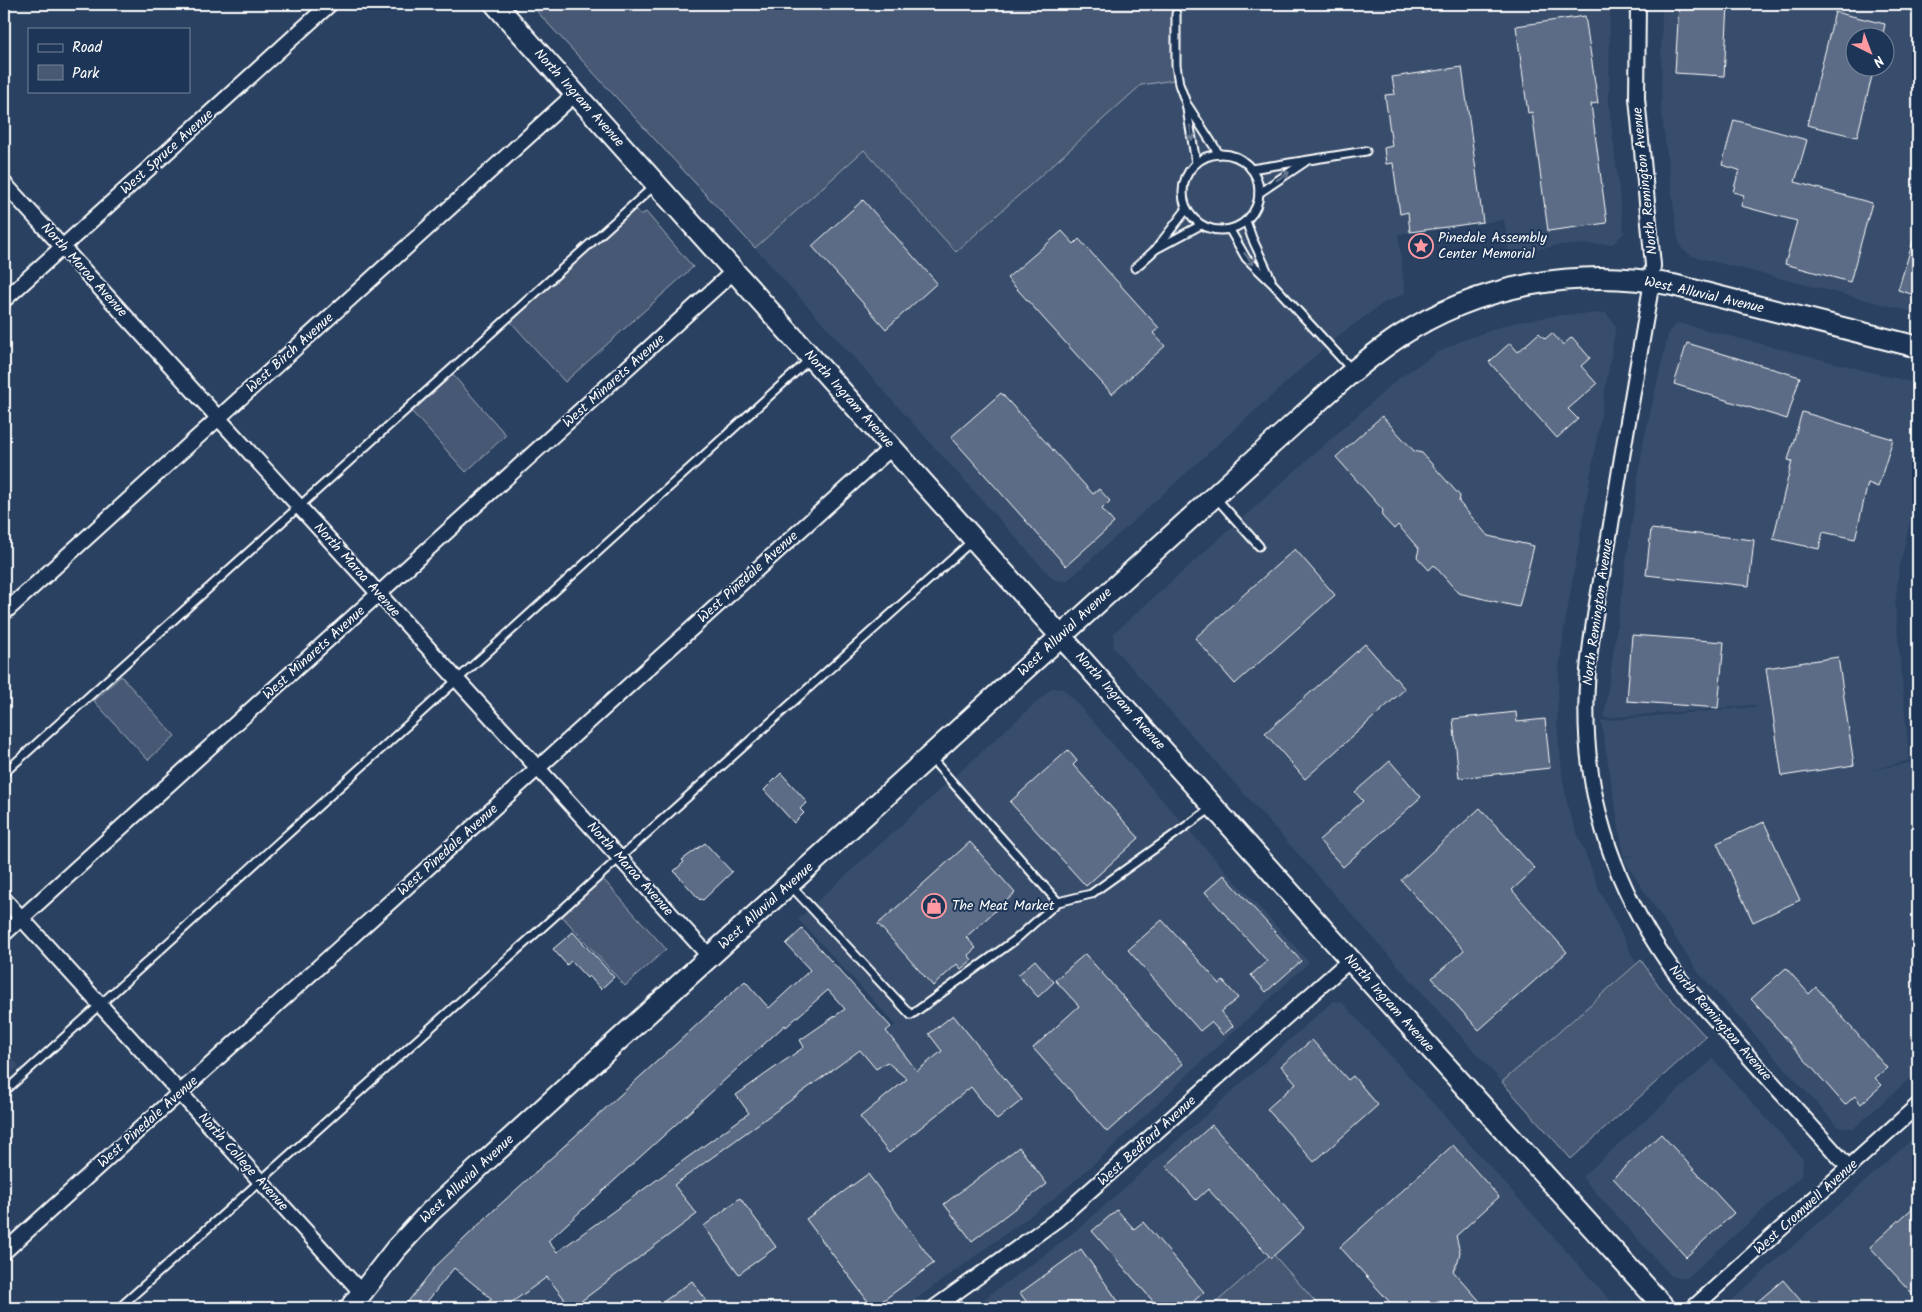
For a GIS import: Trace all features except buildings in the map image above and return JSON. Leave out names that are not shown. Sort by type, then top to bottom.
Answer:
[{"type":"street","name":"West Spruce Avenue","points":[[4,300],[330,4]]},
{"type":"street","name":"North Ingram Avenue","points":[[495,4],[1350,960],[1664,1308]]},
{"type":"street","name":"North Remington Avenue","points":[[1638,4],[1637,98],[1653,249],[1652,281],[1588,670],[1587,735],[1594,796],[1601,826],[1620,878],[1634,909],[1665,960],[1686,987],[1849,1168]]},
{"type":"street","name":"West Birch Avenue","points":[[4,613],[576,94]]},
{"type":"street","name":"North Maroa Avenue","points":[[4,183],[710,956]]},
{"type":"street","name":"West Minarets Avenue","points":[[4,934],[734,272]]},
{"type":"street","name":"West Alluvial Avenue","points":[[355,1300],[395,1250],[430,1212],[1214,496],[1353,372],[1382,349],[1415,327],[1456,307],[1489,295],[1542,282],[1574,278],[1612,278],[1652,281],[1696,290],[1918,347]]},
{"type":"street","name":"West Pinedale Avenue","points":[[4,1252],[892,447]]},
{"type":"street","name":"North College Avenue","points":[[4,900],[260,1181],[355,1300]]},
{"type":"street","name":"West Bedford Avenue","points":[[934,1308],[1058,1219],[1350,960]]},
{"type":"street","name":"West Cromwell Avenue","points":[[1693,1308],[1918,1105]]},
{"type":"lane","points":[[1176,14],[1176,65],[1179,84],[1186,103],[1196,163]]},
{"type":"lane","points":[[1186,103],[1219,154]]},
{"type":"lane","points":[[1251,170],[1366,151]]},
{"type":"lane","points":[[1219,154],[1231,156],[1242,161],[1257,180],[1259,193],[1257,205],[1246,221],[1230,230],[1217,231],[1201,225],[1186,210],[1183,198],[1183,185],[1187,173],[1196,163],[1207,157],[1219,154]]},
{"type":"lane","points":[[1259,193],[1307,160]]},
{"type":"lane","points":[[4,773],[656,184]]},
{"type":"lane","points":[[1135,268],[1156,249],[1186,210]]},
{"type":"lane","points":[[1246,221],[1273,284]]},
{"type":"lane","points":[[1156,249],[1201,225]]},
{"type":"lane","points":[[1230,230],[1246,258],[1273,284],[1353,372]]},
{"type":"lane","points":[[4,1092],[812,358]]},
{"type":"lane","points":[[1214,496],[1259,546]]},
{"type":"lane","points":[[119,1308],[974,539]]},
{"type":"lane","points":[[930,757],[1058,902]]},
{"type":"lane","points":[[789,885],[911,1015],[1015,940],[1058,902],[1091,894],[1214,807]]},
{"type":"shaded area","points":[[1171,4],[1610,4],[1609,105],[1624,233],[1613,244],[1562,245],[1509,253],[1504,220],[1398,234],[1405,293],[1382,304],[1334,339],[1067,581],[1054,580],[755,248],[864,150],[956,252],[1141,85],[1180,79]]},
{"type":"shaded area","points":[[1662,4],[1887,4],[1918,12],[1918,313],[1692,256],[1682,249],[1678,239],[1661,109]]},
{"type":"shaded area","points":[[1606,313],[1616,326],[1564,630],[1559,667],[1557,724],[1563,781],[1569,812],[1599,889],[1636,963],[1502,1082],[1113,647],[1114,633],[1399,378],[1437,353],[1463,340],[1512,323],[1560,315]]},
{"type":"shaded area","points":[[1679,323],[1918,384],[1918,485],[1899,570],[1895,605],[1909,760],[1868,771],[1909,763],[1918,794],[1918,1071],[1854,1128],[1838,1127],[1699,973],[1623,859],[1637,854],[1624,857],[1601,721],[1754,707],[1755,711],[1755,705],[1604,718],[1643,444],[1669,331]]},
{"type":"shaded area","points":[[1052,688],[1064,689],[1309,962],[1106,1153],[1056,1197],[904,1308],[502,1308],[896,1025],[798,919]]},
{"type":"shaded area","points":[[1333,1001],[1342,1002],[1617,1308],[1322,1308],[1272,1253],[1210,1308],[971,1308],[1049,1252],[1084,1224]]},
{"type":"shaded area","points":[[4,1049],[19,1066],[4,1080]]},
{"type":"shaded area","points":[[1713,1059],[1803,1159],[1802,1175],[1687,1278],[1672,1277],[1582,1177]]},
{"type":"shaded area","points":[[1918,1134],[1918,1308],[1723,1308]]},
{"type":"green space","points":[[530,4],[1171,4],[1180,79],[1141,85],[956,252],[864,150],[755,248]]},
{"type":"green space","points":[[635,209],[640,215],[646,212],[693,267],[565,382],[511,322]]},
{"type":"green space","points":[[453,375],[506,435],[466,472],[412,412]]},
{"type":"green space","points":[[121,676],[175,736],[148,760],[94,701]]},
{"type":"green space","points":[[602,878],[666,949],[625,986],[561,915]]},
{"type":"green space","points":[[1641,960],[1659,986],[1706,1037],[1571,1159],[1502,1082]]},
{"type":"green space","points":[[1272,1253],[1321,1308],[1210,1308]]},
{"type":"place","name":"Pinedale Assembly Center Memorial","points":[[1421,246]]},
{"type":"place","name":"The Meat Market","points":[[934,906]]}]
